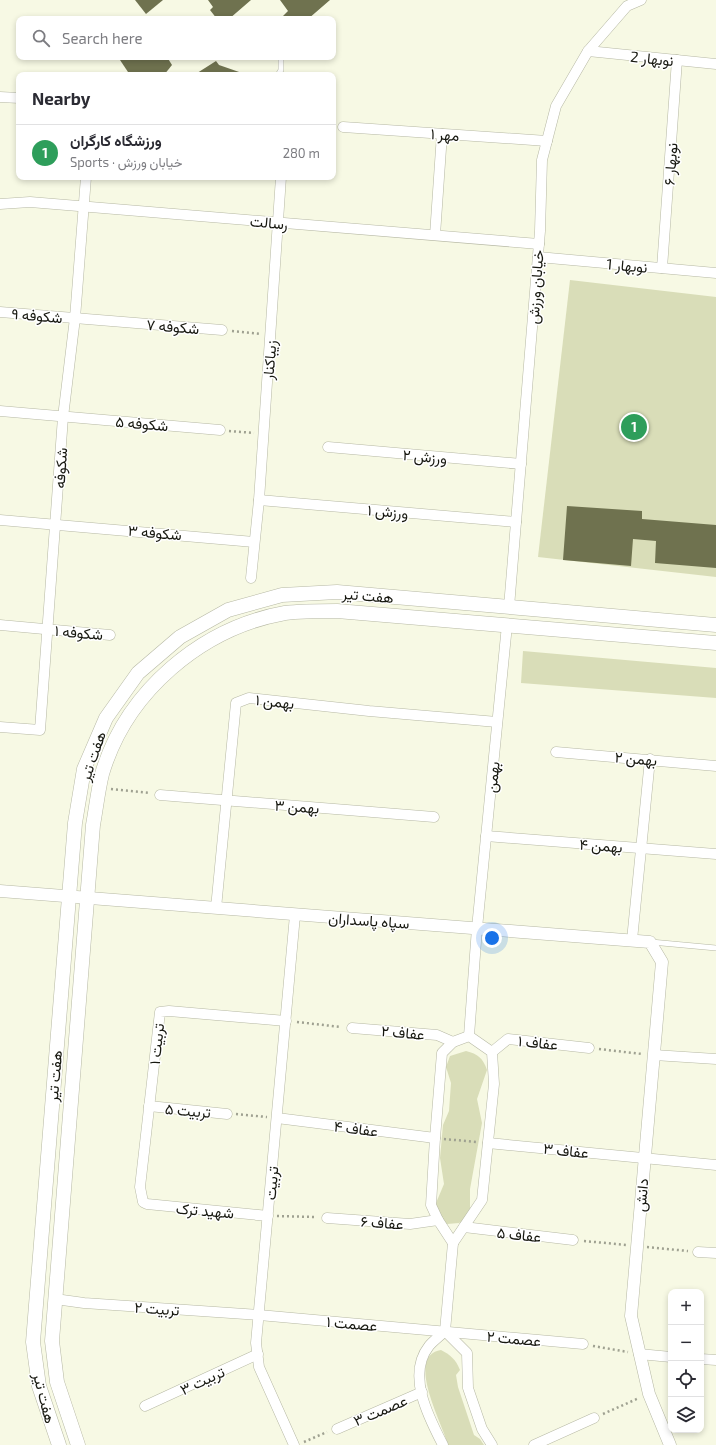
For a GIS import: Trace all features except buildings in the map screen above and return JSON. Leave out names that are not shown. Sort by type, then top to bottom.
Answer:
[{"type":"main road","name":"هفت تیر","points":[[59,1445],[39,1386],[33,1342],[75,823],[84,769],[106,718],[138,673],[180,637],[228,610],[282,595],[337,592],[716,625]]},
{"type":"main road","name":"هفت تیر","points":[[78,1445],[57,1382],[52,1341],[93,825],[102,774],[122,727],[152,686],[191,652],[236,628],[285,614],[336,610],[716,643]]},
{"type":"main road","points":[[36,1298],[55,1299]]},
{"type":"street","name":"خیابان ورزش","points":[[509,607],[539,244],[542,160],[556,106],[588,51],[627,6],[641,0]]},
{"type":"street","name":"نوبهار 2","points":[[588,51],[716,64]]},
{"type":"street","name":"نوبهار ۶","points":[[662,268],[677,60]]},
{"type":"street","points":[[0,97],[16,98]]},
{"type":"street","name":"مهر ۱","points":[[343,127],[547,142]]},
{"type":"street","points":[[435,236],[442,134]]},
{"type":"street","name":"شکوفه","points":[[0,727],[40,730],[63,417],[75,318],[86,180]]},
{"type":"street","name":"زیباکنار","points":[[251,578],[259,500],[262,434],[271,335],[281,180]]},
{"type":"street","name":"رسالت","points":[[0,204],[30,202],[84,206],[539,244]]},
{"type":"street","name":"نوبهار 1","points":[[538,257],[716,272]]},
{"type":"street","name":"شکوفه ۹","points":[[0,312],[75,318]]},
{"type":"street","name":"شکوفه ۷","points":[[75,318],[222,330]]},
{"type":"street","name":"شکوفه ۵","points":[[0,412],[220,430]]},
{"type":"street","name":"ورزش ۲","points":[[328,447],[521,464]]},
{"type":"street","name":"ورزش ۱","points":[[259,500],[516,522]]},
{"type":"street","name":"شکوفه ۳","points":[[0,520],[254,542]]},
{"type":"street","name":"شکوفه ۱","points":[[0,625],[110,635]]},
{"type":"street","name":"بهمن","points":[[469,1036],[477,928],[507,625]]},
{"type":"street","name":"بهمن ۱","points":[[216,908],[236,702],[249,698],[369,711],[498,722]]},
{"type":"street","name":"بهمن ۲","points":[[556,752],[650,759],[716,766]]},
{"type":"street","points":[[632,940],[650,759]]},
{"type":"street","name":"بهمن ۳","points":[[160,795],[434,817]]},
{"type":"street","name":"بهمن ۴","points":[[486,836],[716,854]]},
{"type":"street","name":"سپاه پاسداران","points":[[0,891],[650,942]]},
{"type":"street","name":"تربیت","points":[[295,915],[256,1343],[259,1368],[298,1444]]},
{"type":"street","name":"دانش","points":[[650,942],[662,962],[631,1316],[649,1394],[670,1445]]},
{"type":"street","name":"تربیت ۱","points":[[143,1202],[140,1187],[160,1012],[169,1011],[286,1021]]},
{"type":"street","name":"عفاف ۲","points":[[352,1028],[437,1035],[453,1042]]},
{"type":"street","points":[[443,1445],[429,1418],[420,1385],[420,1364],[429,1346],[445,1331],[453,1243],[482,1200],[494,1084],[492,1052],[469,1036],[453,1042],[442,1054],[435,1138],[431,1205],[438,1220],[453,1243]]},
{"type":"street","name":"عفاف ۱","points":[[492,1052],[508,1039],[589,1048]]},
{"type":"street","points":[[654,1055],[716,1059]]},
{"type":"street","name":"تربیت ۵","points":[[149,1106],[228,1114]]},
{"type":"street","name":"عفاف ۴","points":[[277,1118],[435,1138]]},
{"type":"street","name":"عفاف ۳","points":[[488,1143],[716,1165]]},
{"type":"street","name":"شهید ترک","points":[[143,1202],[190,1209],[268,1216]]},
{"type":"street","name":"عفاف ۶","points":[[327,1218],[410,1224],[438,1220]]},
{"type":"street","name":"عفاف ۵","points":[[464,1227],[573,1240]]},
{"type":"street","points":[[698,1252],[716,1253]]},
{"type":"street","name":"تربیت ۲","points":[[55,1299],[84,1304],[259,1315]]},
{"type":"street","name":"عصمت ۱","points":[[259,1315],[445,1331]]},
{"type":"street","points":[[445,1331],[467,1353],[468,1388],[482,1429],[492,1445]]},
{"type":"street","name":"عصمت ۲","points":[[445,1331],[583,1344]]},
{"type":"street","name":"تربیت ۳","points":[[146,1406],[258,1354]]},
{"type":"street","points":[[639,1354],[668,1357]]},
{"type":"street","points":[[704,1359],[716,1360]]},
{"type":"street","name":"عصمت ۳","points":[[337,1429],[422,1392]]},
{"type":"street","points":[[534,1445],[594,1418]]},
{"type":"lane","points":[[280,72],[281,60]]},
{"type":"lane","points":[[650,942],[716,948]]},
{"type":"path","name":"شکوفه ۷","points":[[222,330],[271,335]]},
{"type":"path","points":[[220,430],[262,434]]},
{"type":"path","points":[[100,788],[160,795]]},
{"type":"path","points":[[286,1021],[352,1028]]},
{"type":"path","points":[[589,1048],[654,1055]]},
{"type":"path","points":[[228,1114],[277,1118]]},
{"type":"path","points":[[435,1138],[488,1143]]},
{"type":"path","points":[[268,1216],[327,1218]]},
{"type":"path","points":[[573,1240],[698,1252]]},
{"type":"path","points":[[583,1344],[639,1354]]},
{"type":"path","points":[[594,1418],[649,1394]]},
{"type":"path","points":[[298,1444],[337,1429]]},
{"type":"green space","points":[[570,280],[716,297],[716,577],[538,557]]},
{"type":"green space","points":[[523,651],[716,668],[716,698],[521,683]]},
{"type":"green space","points":[[466,1051],[480,1057],[487,1070],[477,1099],[482,1123],[470,1189],[470,1210],[466,1219],[459,1223],[447,1224],[441,1220],[437,1212],[436,1203],[444,1184],[440,1158],[443,1125],[449,1111],[451,1083],[446,1067],[450,1056]]},
{"type":"green space","points":[[441,1350],[453,1358],[460,1370],[456,1375],[458,1387],[474,1435],[480,1439],[484,1445],[448,1445],[429,1393],[426,1378],[426,1365],[431,1355]]},
{"type":"place","name":"ورزشگاه کارگران","points":[[634,427]]}]
